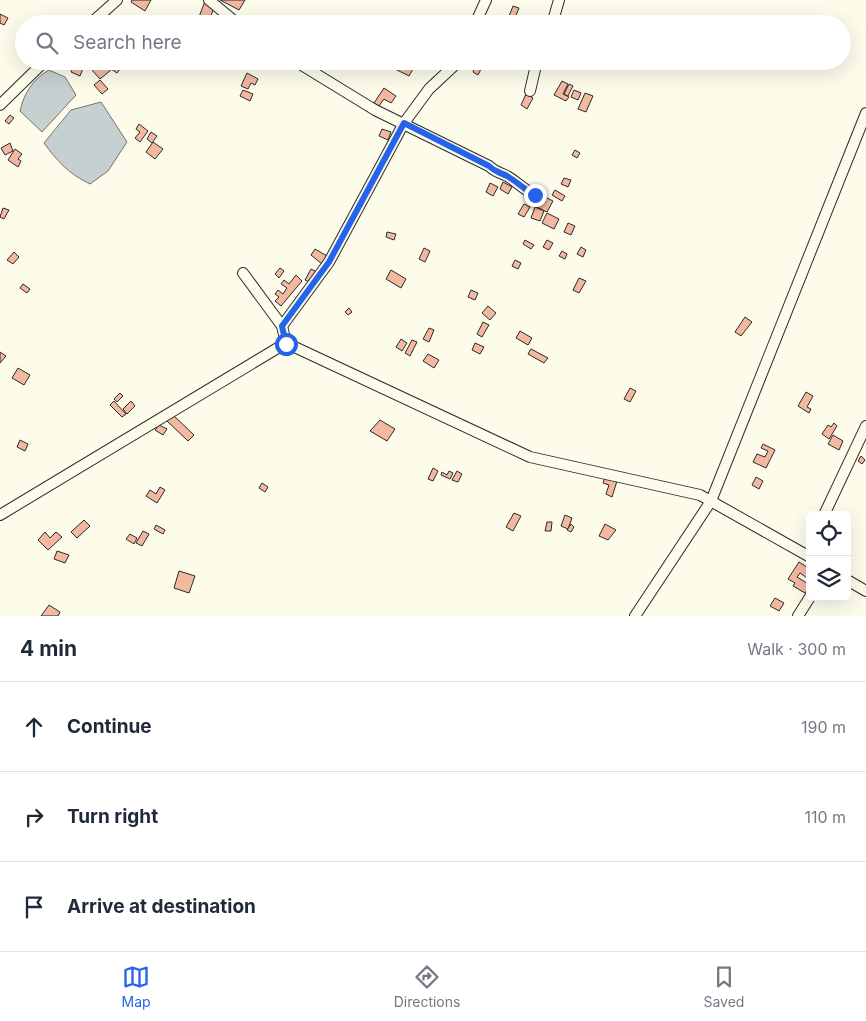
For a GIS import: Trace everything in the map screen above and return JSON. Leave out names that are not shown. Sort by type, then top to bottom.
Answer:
[{"type":"street","points":[[100,15],[117,0]]},
{"type":"street","points":[[209,0],[227,15]]},
{"type":"street","points":[[479,15],[486,0]]},
{"type":"street","points":[[555,15],[559,0]]},
{"type":"street","points":[[0,105],[35,70]]},
{"type":"street","points":[[310,70],[375,110],[489,166],[496,173],[506,176],[521,188],[535,195]]},
{"type":"street","points":[[282,326],[329,262],[404,123],[429,89],[449,70]]},
{"type":"street","points":[[530,91],[535,70]]},
{"type":"street","points":[[636,616],[711,501],[866,113]]},
{"type":"street","points":[[244,273],[282,326],[286,344]]},
{"type":"street","points":[[286,344],[530,457],[700,495],[806,551]]},
{"type":"street","points":[[0,515],[286,344]]},
{"type":"street","points":[[826,511],[862,444],[866,426]]},
{"type":"street","points":[[851,582],[866,591]]},
{"type":"street","points":[[798,616],[807,601]]},
{"type":"shaded area","points":[[49,70],[65,77],[76,95],[42,132],[20,111],[30,87]]},
{"type":"shaded area","points":[[101,102],[127,142],[108,171],[90,184],[64,167],[44,143],[71,110]]},
{"type":"building","points":[[132,0],[151,0],[145,11],[131,2]]},
{"type":"building","points":[[220,0],[245,0],[239,10]]},
{"type":"building","points":[[205,1],[215,5],[211,15],[200,15]]},
{"type":"building","points":[[513,6],[519,8],[516,15],[509,15]]},
{"type":"building","points":[[0,14],[8,18],[4,25],[0,23]]},
{"type":"building","points":[[72,70],[82,70],[80,76],[71,72]]},
{"type":"building","points":[[92,70],[111,70],[100,79]]},
{"type":"building","points":[[397,70],[412,70],[409,76]]},
{"type":"building","points":[[474,70],[480,70],[478,75],[473,72]]},
{"type":"building","points":[[247,73],[258,79],[255,85],[251,83],[248,89],[241,86]]},
{"type":"building","points":[[100,80],[108,89],[102,94],[94,85]]},
{"type":"building","points":[[562,81],[568,84],[563,94],[569,97],[566,101],[554,95]]},
{"type":"building","points":[[569,84],[573,86],[568,96],[564,94]]},
{"type":"building","points":[[384,88],[396,96],[391,103],[384,99],[379,106],[374,103]]},
{"type":"building","points":[[243,90],[253,94],[250,101],[240,96]]},
{"type":"building","points":[[574,90],[581,93],[578,100],[571,97]]},
{"type":"building","points":[[585,93],[593,96],[586,112],[578,109]]},
{"type":"building","points":[[526,94],[533,98],[527,109],[521,105]]},
{"type":"building","points":[[10,115],[14,118],[9,124],[5,121]]},
{"type":"building","points":[[139,124],[148,131],[140,142],[135,138],[140,132],[136,129]]},
{"type":"building","points":[[382,129],[391,132],[388,140],[379,136]]},
{"type":"building","points":[[151,132],[157,136],[152,143],[147,139]]},
{"type":"building","points":[[153,142],[163,149],[155,159],[146,152]]},
{"type":"building","points":[[10,143],[13,151],[5,155],[1,148]]},
{"type":"building","points":[[15,149],[22,154],[18,159],[21,161],[18,167],[8,160]]},
{"type":"building","points":[[575,150],[580,153],[577,158],[572,155]]},
{"type":"building","points":[[564,178],[571,180],[568,187],[561,184]]},
{"type":"building","points":[[503,182],[512,187],[508,194],[500,189]]},
{"type":"building","points":[[490,183],[498,187],[493,196],[486,192]]},
{"type":"building","points":[[555,190],[565,196],[562,201],[552,195]]},
{"type":"building","points":[[543,196],[553,201],[547,212],[537,207]]},
{"type":"building","points":[[524,204],[530,207],[524,217],[518,214]]},
{"type":"building","points":[[535,207],[544,211],[540,221],[531,218]]},
{"type":"building","points":[[3,208],[9,210],[4,219],[0,217]]},
{"type":"building","points":[[547,213],[559,219],[554,229],[542,223]]},
{"type":"building","points":[[568,223],[575,226],[571,235],[564,232]]},
{"type":"building","points":[[387,232],[396,234],[394,240],[386,237]]},
{"type":"building","points":[[525,240],[534,245],[531,249],[523,244]]},
{"type":"building","points":[[547,240],[553,243],[549,250],[543,247]]},
{"type":"building","points":[[581,247],[586,250],[583,257],[577,254]]},
{"type":"building","points":[[424,248],[430,251],[425,262],[419,259]]},
{"type":"building","points":[[315,249],[327,256],[322,264],[311,255]]},
{"type":"building","points":[[562,251],[567,254],[565,259],[559,256]]},
{"type":"building","points":[[14,252],[19,257],[13,264],[7,260]]},
{"type":"building","points":[[515,260],[521,263],[518,269],[512,266]]},
{"type":"building","points":[[280,268],[284,271],[279,278],[275,274]]},
{"type":"building","points":[[311,269],[317,272],[311,283],[305,280]]},
{"type":"building","points":[[391,270],[406,279],[401,288],[386,279]]},
{"type":"building","points":[[296,275],[302,281],[281,306],[275,301],[279,297],[275,294],[278,290],[283,294],[287,288],[281,284],[284,280],[289,284]]},
{"type":"building","points":[[579,278],[586,281],[579,293],[573,290]]},
{"type":"building","points":[[23,284],[30,289],[27,293],[20,288]]},
{"type":"building","points":[[471,290],[478,293],[475,300],[468,297]]},
{"type":"building","points":[[488,306],[496,313],[490,320],[482,313]]},
{"type":"building","points":[[349,308],[352,312],[348,315],[345,312]]},
{"type":"building","points":[[745,317],[752,322],[741,336],[735,332]]},
{"type":"building","points":[[483,322],[489,325],[482,337],[477,334]]},
{"type":"building","points":[[429,328],[434,330],[429,342],[423,339]]},
{"type":"building","points":[[520,331],[532,338],[528,345],[516,338]]},
{"type":"building","points":[[401,339],[407,343],[402,351],[396,347]]},
{"type":"building","points":[[412,340],[417,342],[410,356],[405,353]]},
{"type":"building","points":[[475,343],[484,347],[480,354],[472,350]]},
{"type":"building","points":[[531,349],[548,358],[544,363],[528,354]]},
{"type":"building","points":[[0,352],[6,356],[0,363]]},
{"type":"building","points":[[428,354],[439,360],[434,368],[423,361]]},
{"type":"building","points":[[18,368],[30,375],[24,385],[12,378]]},
{"type":"building","points":[[630,388],[636,391],[630,402],[624,399]]},
{"type":"building","points":[[806,392],[813,396],[807,407],[811,409],[809,413],[798,406]]},
{"type":"building","points":[[120,393],[123,396],[117,402],[114,399]]},
{"type":"building","points":[[114,401],[126,414],[122,417],[110,405]]},
{"type":"building","points":[[131,401],[135,406],[127,414],[123,409]]},
{"type":"building","points":[[173,415],[194,435],[188,441],[167,421]]},
{"type":"building","points":[[380,420],[395,429],[387,441],[370,431]]},
{"type":"building","points":[[834,423],[837,426],[829,439],[822,434],[828,425],[831,427]]},
{"type":"building","points":[[159,425],[167,429],[163,435],[155,430]]},
{"type":"building","points":[[833,435],[843,441],[839,450],[828,444]]},
{"type":"building","points":[[20,440],[28,444],[25,451],[17,447]]},
{"type":"building","points":[[763,444],[775,450],[766,468],[753,462],[757,454],[765,457],[768,451],[761,448]]},
{"type":"building","points":[[861,456],[865,460],[862,464],[858,461]]},
{"type":"building","points":[[433,468],[438,471],[433,481],[428,479]]},
{"type":"building","points":[[449,471],[453,473],[450,479],[441,475],[442,472],[447,475]]},
{"type":"building","points":[[457,471],[462,474],[458,482],[452,480]]},
{"type":"building","points":[[605,477],[617,481],[612,497],[606,494],[609,485],[603,483]]},
{"type":"building","points":[[756,477],[763,481],[759,489],[752,485]]},
{"type":"building","points":[[262,483],[268,487],[265,492],[259,488]]},
{"type":"building","points":[[160,487],[165,490],[157,503],[146,496],[150,490],[156,494]]},
{"type":"building","points":[[514,513],[521,516],[513,531],[506,527]]},
{"type":"building","points":[[565,515],[572,518],[568,529],[561,526]]},
{"type":"building","points":[[84,520],[90,526],[77,538],[71,532]]},
{"type":"building","points":[[547,522],[552,522],[551,531],[545,531]]},
{"type":"building","points":[[571,524],[574,527],[571,532],[567,530]]},
{"type":"building","points":[[605,524],[616,530],[608,540],[599,536]]},
{"type":"building","points":[[156,525],[165,530],[163,534],[154,529]]},
{"type":"building","points":[[143,531],[149,534],[142,546],[136,543]]},
{"type":"building","points":[[45,532],[50,538],[56,532],[62,537],[48,550],[38,540]]},
{"type":"building","points":[[130,534],[137,538],[134,544],[126,539]]},
{"type":"building","points":[[57,551],[69,555],[65,563],[54,559]]},
{"type":"building","points":[[799,562],[806,566],[806,577],[800,573],[797,577],[806,583],[805,593],[793,586],[795,583],[788,579]]},
{"type":"building","points":[[179,571],[195,576],[189,593],[174,588]]},
{"type":"building","points":[[775,598],[784,603],[779,611],[770,606]]},
{"type":"building","points":[[49,605],[60,612],[58,616],[41,616]]},
{"type":"route","points":[[286,344],[282,326],[329,262],[404,123],[489,166],[496,173],[506,176],[521,188],[535,195]]}]
